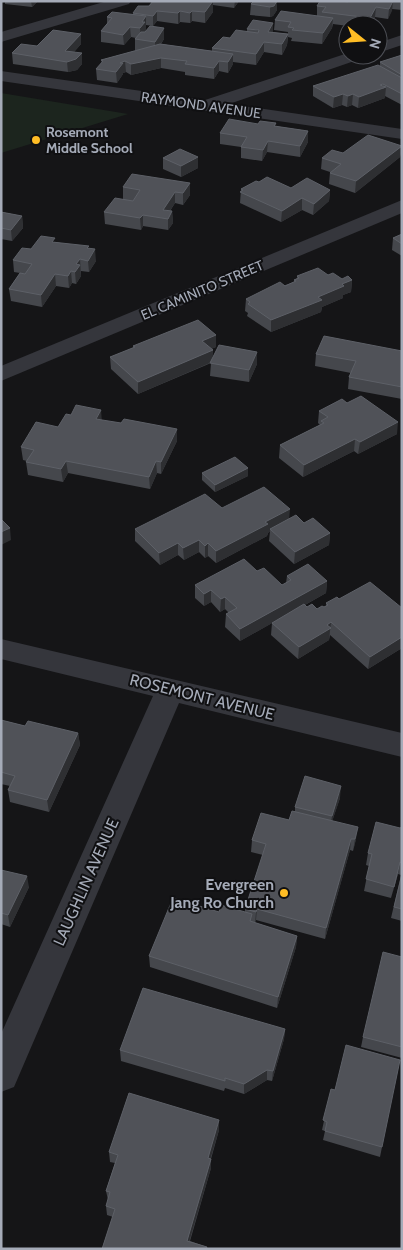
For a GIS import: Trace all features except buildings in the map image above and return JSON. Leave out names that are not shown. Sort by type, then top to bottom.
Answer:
[{"type":"street","points":[[1,37],[124,1]]},
{"type":"street","points":[[388,45],[402,40]]},
{"type":"street","points":[[204,106],[338,61]]},
{"type":"street","name":"RAYMOND AVENUE","points":[[1,76],[402,134]]},
{"type":"street","name":"EL CAMINITO STREET","points":[[1,374],[402,206]]},
{"type":"street","name":"ROSEMONT AVENUE","points":[[1,649],[402,745]]},
{"type":"street","name":"LAUGHLIN AVENUE","points":[[1,1075],[171,689]]},
{"type":"shaded area","name":"Rosemont Middle School","points":[[1,93],[128,114],[1,153]]},
{"type":"place","name":"Rosemont Middle School","points":[[36,140]]},
{"type":"place","name":"Evergreen Jang Ro Church","points":[[284,893]]}]
